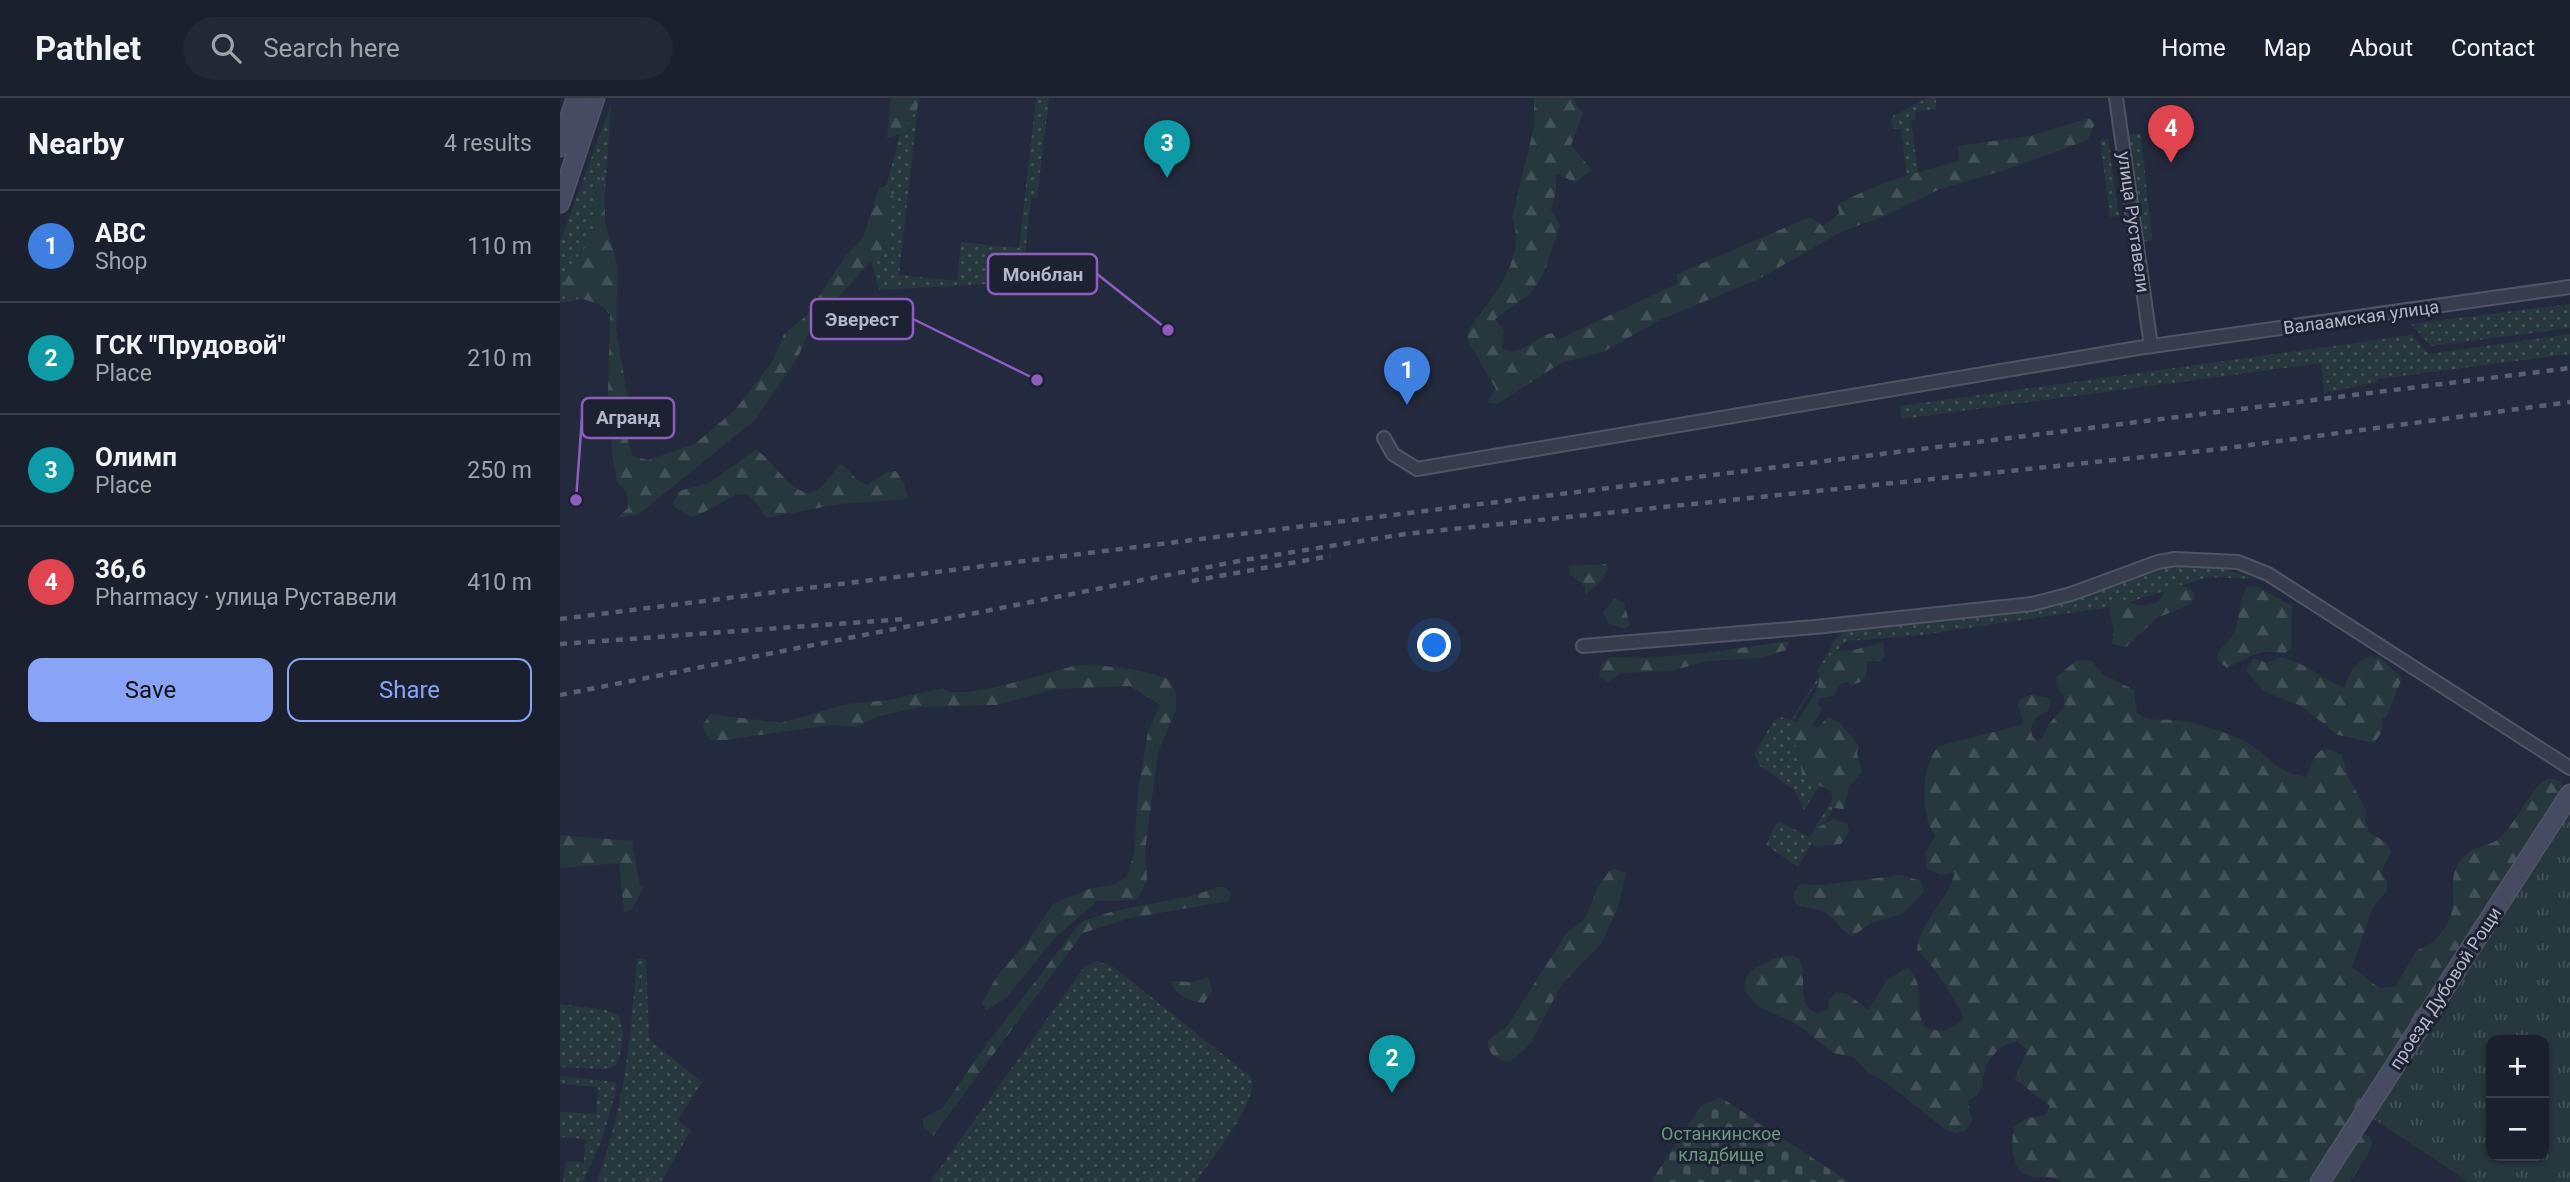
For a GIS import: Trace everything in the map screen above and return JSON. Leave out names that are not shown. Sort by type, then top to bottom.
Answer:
[{"type":"street","points":[[560,147],[576,98]]},
{"type":"street","points":[[560,202],[595,98]]},
{"type":"street","name":"улица Руставели","points":[[2116,98],[2151,346]]},
{"type":"street","name":"Валаамская улица","points":[[1384,438],[1393,454],[1417,469],[2151,346],[2570,287]]},
{"type":"street","points":[[1583,646],[1815,627],[2032,604],[2071,594],[2158,562],[2175,559],[2238,562],[2268,574],[2570,768]]},
{"type":"street","name":"проезд Дубовой Рощи","points":[[2320,1182],[2570,794]]},
{"type":"green space","points":[[891,98],[919,98],[917,109],[900,134],[887,138]]},
{"type":"green space","points":[[910,98],[919,98],[899,275],[957,281],[961,242],[1019,248],[1036,98],[1049,98],[1037,198],[1031,198],[1022,282],[879,290],[866,243],[885,190]]},
{"type":"green space","points":[[1534,98],[1572,98],[1583,113],[1571,145],[1592,170],[1575,182],[1556,174],[1556,191],[1551,210],[1560,226],[1543,275],[1531,293],[1495,319],[1504,330],[1502,349],[1510,351],[1523,349],[1552,333],[1557,340],[1677,284],[1677,274],[1810,217],[1823,226],[1839,214],[1838,204],[1867,190],[1959,161],[1958,146],[2030,136],[2089,118],[2095,123],[2088,140],[2005,170],[1940,189],[1884,216],[1841,232],[1759,279],[1662,319],[1603,352],[1561,363],[1497,404],[1487,403],[1496,389],[1469,343],[1467,333],[1511,263],[1516,233],[1512,218],[1534,127]]},
{"type":"green space","points":[[1927,98],[1936,98],[1936,109],[1915,112],[1916,120],[1911,121],[1918,172],[1907,176],[1901,129],[1894,129],[1890,122],[1893,116]]},
{"type":"green space","points":[[611,105],[604,207],[608,294],[563,303],[560,301],[560,242]]},
{"type":"green space","points":[[2141,133],[2152,240],[2142,242],[2128,135]]},
{"type":"green space","points":[[2108,139],[2119,216],[2110,217],[2100,140]]},
{"type":"green space","points":[[604,174],[605,221],[618,268],[616,330],[627,394],[628,441],[633,456],[648,460],[695,444],[735,410],[772,362],[784,334],[806,316],[846,255],[863,238],[879,188],[886,186],[894,198],[886,245],[811,327],[798,357],[755,420],[639,514],[617,518],[628,508],[627,493],[617,482],[612,452],[608,391],[610,314],[599,304],[570,295],[564,282],[569,269],[594,234],[597,190]]},
{"type":"green space","points":[[2570,304],[2570,328],[2431,346],[2411,324]]},
{"type":"green space","points":[[2570,334],[2570,354],[2378,379],[2378,382],[2324,393],[2321,363],[1902,419],[1900,406],[2412,335],[2429,354]]},
{"type":"green space","points":[[755,450],[786,480],[804,492],[813,492],[822,486],[840,464],[867,485],[887,472],[896,471],[904,483],[908,499],[839,504],[766,518],[749,496],[741,494],[691,517],[672,505],[679,491],[709,483]]},
{"type":"green space","points":[[1606,564],[1608,568],[1603,579],[1585,595],[1585,587],[1570,574],[1568,566]]},
{"type":"green space","points":[[2177,565],[2217,567],[2256,579],[2208,577],[2117,606],[1914,636],[1847,641],[1841,646],[1793,720],[1860,763],[1798,867],[1766,845],[1775,825],[1780,822],[1809,837],[1836,794],[1821,784],[1804,810],[1794,790],[1760,766],[1754,754],[1774,720],[1783,717],[1791,720],[1820,675],[1817,672],[1835,640],[1845,630],[2027,611],[2062,603]]},
{"type":"green space","points":[[2180,584],[2194,592],[2195,598],[2190,604],[2157,618],[2126,647],[2112,644],[2114,630],[2109,610],[2115,598],[2140,606],[2158,602],[2167,589]]},
{"type":"green space","points":[[2255,586],[2292,606],[2291,648],[2285,653],[2267,652],[2254,655],[2227,668],[2217,659],[2218,655],[2235,631],[2244,591],[2247,587]]},
{"type":"green space","points":[[1615,598],[1624,603],[1630,625],[1624,629],[1608,623],[1603,612]]},
{"type":"green space","points":[[1789,641],[1786,650],[1760,658],[1707,661],[1671,671],[1621,673],[1608,682],[1599,676],[1601,664],[1610,657],[1646,658],[1706,653]]},
{"type":"green space","points":[[1883,643],[1885,656],[1880,661],[1867,661],[1863,679],[1852,685],[1846,682],[1840,684],[1834,696],[1821,698],[1818,704],[1822,709],[1812,725],[1818,727],[1828,717],[1840,723],[1859,746],[1857,753],[1862,772],[1849,787],[1844,809],[1834,808],[1831,791],[1802,778],[1800,757],[1790,734],[1817,689],[1822,668],[1834,650],[1852,650]]},
{"type":"green space","points":[[2371,656],[2381,659],[2402,678],[2387,716],[2382,719],[2382,732],[2374,743],[2338,735],[2301,706],[2263,691],[2246,670],[2253,658],[2267,663],[2280,657],[2298,663],[2345,688],[2353,669]]},
{"type":"green space","points":[[2076,661],[2092,661],[2101,673],[2134,690],[2137,713],[2142,716],[2184,721],[2224,732],[2254,747],[2287,772],[2306,777],[2314,758],[2322,750],[2327,749],[2342,755],[2348,776],[2366,810],[2365,821],[2369,832],[2387,843],[2391,853],[2381,872],[2387,881],[2387,891],[2373,907],[2352,967],[2379,988],[2395,987],[2417,950],[2430,944],[2445,927],[2452,913],[2454,872],[2461,859],[2503,835],[2542,782],[2549,778],[2561,781],[2563,792],[2494,903],[2476,923],[2456,964],[2445,972],[2382,1067],[2349,1131],[2331,1147],[2314,1182],[2063,1182],[2050,1177],[2030,1176],[2023,1173],[2015,1162],[2012,1148],[2014,1127],[2024,1119],[2045,1115],[2050,1106],[2015,1079],[2026,1049],[2018,1042],[2003,1046],[1992,1057],[1985,1071],[1983,1086],[1977,1095],[1968,1101],[1972,1121],[1966,1130],[1956,1133],[1946,1130],[1887,1083],[1868,1073],[1854,1057],[1833,1053],[1797,1024],[1758,1006],[1745,992],[1746,979],[1751,971],[1776,958],[1790,955],[1798,958],[1802,966],[1804,998],[1810,1009],[1817,1013],[1828,1010],[1829,1000],[1836,992],[1848,994],[1868,1010],[1887,980],[1908,967],[1918,984],[1921,1019],[1925,1027],[1946,1030],[1964,1018],[1936,972],[1917,951],[1923,931],[1955,872],[1941,875],[1927,869],[1925,853],[1935,836],[1930,827],[1925,803],[1928,765],[1939,746],[2021,725],[2023,720],[2017,704],[2020,699],[2031,695],[2047,697],[2051,701],[2048,711],[2037,718],[2031,728],[2037,741],[2042,739],[2049,724],[2064,707],[2064,697],[2058,688],[2056,677]]},
{"type":"green space","points":[[1079,665],[1124,668],[1158,675],[1169,679],[1176,693],[1176,710],[1158,752],[1145,851],[1147,881],[1136,900],[1097,901],[1053,940],[1006,998],[986,1010],[982,1003],[997,976],[1027,942],[1053,904],[1091,888],[1114,885],[1127,876],[1134,853],[1138,791],[1148,732],[1160,705],[1130,686],[1055,689],[996,705],[920,707],[876,717],[856,727],[830,725],[710,740],[702,727],[710,714],[781,723],[847,704],[889,700],[943,688],[952,692],[985,689]]},
{"type":"green space","points":[[2570,804],[2570,1182],[2469,1182],[2372,1118]]},
{"type":"green space","points":[[1834,819],[1847,823],[1849,832],[1841,844],[1815,847],[1810,842],[1817,828]]},
{"type":"green space","points":[[560,835],[635,841],[632,842],[640,886],[645,885],[632,909],[624,912],[619,863],[560,868]]},
{"type":"green space","points":[[1610,870],[1626,873],[1618,907],[1601,944],[1562,984],[1530,1044],[1510,1062],[1498,1058],[1489,1049],[1488,1040],[1508,1025],[1565,935],[1585,918],[1598,887]]},
{"type":"green space","points":[[1901,875],[1921,881],[1924,892],[1902,914],[1871,923],[1853,936],[1844,931],[1827,913],[1795,903],[1793,893],[1800,884],[1822,885]]},
{"type":"green space","points":[[1225,887],[1231,893],[1229,901],[1130,918],[1083,933],[933,1136],[923,1126],[923,1118],[943,1108],[980,1053],[1080,923],[1114,911]]},
{"type":"green space","points":[[637,959],[646,959],[649,1035],[652,1042],[702,1082],[678,1120],[691,1130],[661,1182],[597,1182],[614,1125],[625,1072]]},
{"type":"green space","points":[[1097,961],[1115,968],[1252,1078],[1252,1088],[1241,1115],[1196,1182],[930,1182],[1085,966]]},
{"type":"green space","points":[[1208,977],[1212,991],[1204,1003],[1184,997],[1171,981],[1192,982]]},
{"type":"green space","points":[[560,1004],[606,1010],[618,1015],[622,1026],[622,1040],[615,1066],[604,1069],[560,1067]]},
{"type":"green space","points":[[560,1076],[616,1082],[617,1087],[602,1140],[583,1182],[563,1182],[566,1161],[584,1162],[586,1139],[560,1137],[560,1112],[596,1114],[598,1087],[560,1084]]},
{"type":"green space","name":"Останкинское кладбище","points":[[1720,1097],[1849,1182],[1651,1182],[1701,1106]]},
{"type":"green space","points":[[2355,1133],[2369,1136],[2372,1141],[2370,1151],[2350,1182],[2331,1182]]},
{"type":"railway","points":[[560,619],[2570,368]]},
{"type":"railway","points":[[560,695],[1244,560],[1405,534],[2220,449],[2570,402]]},
{"type":"railway","points":[[1192,581],[1330,556]]},
{"type":"railway","points":[[560,644],[904,619]]},
{"type":"place","name":"36,6","points":[[2171,163]]},
{"type":"place","name":"Олимп","points":[[1167,178]]},
{"type":"place","name":"Монблан","points":[[1168,330]]},
{"type":"place","name":"Эверест","points":[[1037,380]]},
{"type":"place","name":"ABC","points":[[1407,405]]},
{"type":"place","name":"Агранд","points":[[576,500]]},
{"type":"place","name":"ГСК \"Прудовой\"","points":[[1392,1093]]}]
